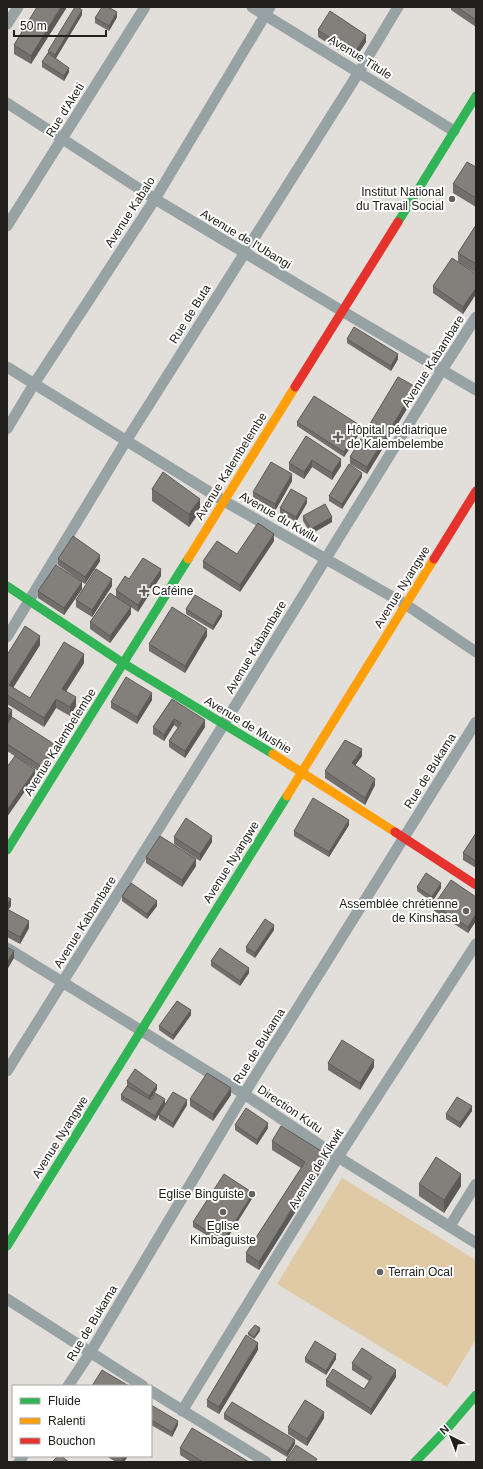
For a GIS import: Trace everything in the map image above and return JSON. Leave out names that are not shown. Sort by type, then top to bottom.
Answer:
[{"type":"street","points":[[7,24],[18,7]]},
{"type":"street","name":"Rue d'Aketi","points":[[7,226],[145,7]]},
{"type":"street","name":"Avenue Titule","points":[[252,7],[268,11],[359,72],[454,131]]},
{"type":"street","name":"Rue de Buta","points":[[7,637],[126,441],[359,72],[398,7]]},
{"type":"street","name":"Avenue Kabalo","points":[[7,429],[34,384],[155,199],[268,11]]},
{"type":"street","name":"Avenue Kalembelembe","points":[[7,850],[476,96]]},
{"type":"street","name":"Avenue de l'Ubangi","points":[[7,103],[155,199],[342,312],[476,390]]},
{"type":"street","name":"Avenue Kabambare","points":[[7,1071],[476,317]]},
{"type":"street","name":"Avenue du Kwilu","points":[[7,367],[224,501],[404,604],[476,652]]},
{"type":"street","name":"Avenue Nyangwe","points":[[7,1246],[404,604],[476,491]]},
{"type":"street","name":"Avenue de Mushie","points":[[7,586],[123,663],[301,771],[476,885]]},
{"type":"street","name":"Rue de Bukama","points":[[69,1385],[90,1353],[244,1094],[476,722]]},
{"type":"street","name":"Avenue de Kikwit","points":[[182,1410],[338,1157],[476,944]]},
{"type":"street","name":"Direction Kutu","points":[[7,948],[244,1094],[338,1157],[476,1242]]},
{"type":"street","points":[[450,1226],[476,1184]]},
{"type":"street","points":[[7,1299],[141,1385]]},
{"type":"street","points":[[152,1392],[266,1462]]},
{"type":"street","points":[[415,1462],[446,1430],[476,1395]]},
{"type":"shaded area","name":"Terrain Ocal","points":[[342,1178],[476,1260],[476,1339],[447,1387],[277,1284]]},
{"type":"building","points":[[37,7],[61,7],[31,56],[14,45]]},
{"type":"building","points":[[75,7],[82,10],[55,55],[48,51]]},
{"type":"building","points":[[102,7],[108,7],[117,12],[109,26],[95,18]]},
{"type":"building","points":[[457,7],[476,7],[476,20]]},
{"type":"building","points":[[330,11],[366,35],[354,54],[318,30]]},
{"type":"building","points":[[48,53],[69,68],[64,76],[42,62]]},
{"type":"building","points":[[467,162],[476,167],[476,198],[453,184]]},
{"type":"building","points":[[476,225],[476,264],[458,253]]},
{"type":"building","points":[[452,258],[476,274],[476,288],[463,307],[433,286]]},
{"type":"building","points":[[354,327],[398,354],[391,366],[347,339]]},
{"type":"building","points":[[398,377],[416,387],[367,467],[350,457]]},
{"type":"building","points":[[314,396],[361,426],[344,452],[297,422]]},
{"type":"building","points":[[306,436],[341,459],[332,473],[312,460],[304,472],[289,463]]},
{"type":"building","points":[[271,462],[292,474],[275,504],[253,492]]},
{"type":"building","points":[[349,464],[362,473],[342,504],[329,496]]},
{"type":"building","points":[[163,472],[200,499],[189,514],[152,489]]},
{"type":"building","points":[[291,489],[307,498],[296,517],[280,508]]},
{"type":"building","points":[[325,504],[332,517],[311,529],[303,516]]},
{"type":"building","points":[[258,523],[274,534],[240,585],[203,561],[217,541],[237,554]]},
{"type":"building","points":[[73,536],[100,555],[85,577],[58,559]]},
{"type":"building","points":[[143,558],[161,569],[138,605],[116,590],[125,576],[129,579]]},
{"type":"building","points":[[56,565],[82,582],[64,608],[38,591]]},
{"type":"building","points":[[96,569],[112,579],[92,610],[76,600]]},
{"type":"building","points":[[110,593],[131,607],[110,636],[90,622]]},
{"type":"building","points":[[195,595],[222,611],[213,626],[186,609]]},
{"type":"building","points":[[172,607],[207,629],[185,666],[149,644]]},
{"type":"building","points":[[25,626],[40,636],[9,685],[30,698],[64,642],[84,654],[62,689],[76,697],[70,707],[56,699],[44,718],[7,695],[7,655]]},
{"type":"building","points":[[126,677],[152,693],[137,717],[111,702]]},
{"type":"building","points":[[172,699],[205,720],[185,751],[169,741],[181,723],[174,719],[164,735],[153,727]]},
{"type":"building","points":[[7,707],[12,710],[7,717]]},
{"type":"building","points":[[12,717],[54,744],[41,766],[7,744],[7,725]]},
{"type":"building","points":[[345,740],[362,749],[352,763],[375,779],[365,798],[325,771]]},
{"type":"building","points":[[15,756],[35,770],[7,810],[7,767]]},
{"type":"building","points":[[313,798],[349,820],[329,852],[294,831]]},
{"type":"building","points":[[186,818],[212,836],[200,854],[174,837]]},
{"type":"building","points":[[476,833],[476,861],[463,853]]},
{"type":"building","points":[[160,836],[196,859],[182,880],[146,857]]},
{"type":"building","points":[[426,873],[441,883],[432,897],[417,887]]},
{"type":"building","points":[[451,880],[476,897],[476,914],[468,927],[434,905]]},
{"type":"building","points":[[131,883],[157,901],[147,914],[122,896]]},
{"type":"building","points":[[7,897],[11,899],[7,905]]},
{"type":"building","points":[[7,909],[29,921],[20,937],[7,930]]},
{"type":"building","points":[[265,919],[274,925],[255,953],[246,947]]},
{"type":"building","points":[[7,947],[14,951],[7,963]]},
{"type":"building","points":[[220,948],[249,968],[240,981],[211,961]]},
{"type":"building","points":[[177,1001],[191,1010],[173,1035],[159,1026]]},
{"type":"building","points":[[342,1040],[374,1060],[360,1083],[328,1063]]},
{"type":"building","points":[[135,1069],[157,1085],[149,1096],[127,1081]]},
{"type":"building","points":[[207,1073],[231,1088],[213,1114],[190,1099]]},
{"type":"building","points":[[127,1086],[151,1100],[155,1093],[165,1099],[155,1116],[121,1095]]},
{"type":"building","points":[[173,1092],[187,1100],[173,1123],[159,1114]]},
{"type":"building","points":[[457,1097],[472,1106],[460,1123],[446,1114]]},
{"type":"building","points":[[246,1108],[268,1123],[257,1140],[235,1125]]},
{"type":"building","points":[[281,1126],[326,1154],[259,1262],[246,1253],[305,1162],[272,1141]]},
{"type":"building","points":[[436,1157],[461,1174],[444,1200],[419,1184]]},
{"type":"building","name":"Eglise Kimbaguiste","points":[[224,1174],[253,1193],[223,1241],[193,1222]]},
{"type":"building","points":[[255,1325],[260,1328],[254,1337],[248,1333]]},
{"type":"building","points":[[246,1335],[258,1343],[219,1407],[207,1400]]},
{"type":"building","points":[[315,1341],[336,1354],[326,1371],[305,1358]]},
{"type":"building","points":[[362,1348],[396,1370],[371,1409],[326,1380],[333,1369],[364,1389],[372,1377],[352,1363]]},
{"type":"building","points":[[102,1370],[127,1385],[93,1385]]},
{"type":"building","points":[[305,1400],[324,1412],[307,1439],[288,1427]]},
{"type":"building","points":[[232,1402],[295,1440],[287,1452],[224,1414]]},
{"type":"building","points":[[152,1406],[178,1421],[172,1432],[152,1421]]},
{"type":"building","points":[[192,1428],[249,1462],[203,1462],[180,1448]]},
{"type":"building","points":[[296,1445],[317,1459],[315,1462],[289,1462],[286,1460]]},
{"type":"building","points":[[57,1457],[62,1457],[69,1462],[52,1462]]},
{"type":"traffic: fast","points":[[398,222],[476,96]]},
{"type":"traffic: fast","points":[[7,850],[188,559]]},
{"type":"traffic: fast","points":[[7,586],[123,663],[273,754]]},
{"type":"traffic: fast","points":[[7,1246],[287,796]]},
{"type":"traffic: fast","points":[[415,1462],[446,1430],[476,1395]]},
{"type":"traffic: slow","points":[[188,559],[295,387]]},
{"type":"traffic: slow","points":[[287,796],[434,559]]},
{"type":"traffic: slow","points":[[273,754],[395,832]]},
{"type":"traffic: jam","points":[[295,387],[398,222]]},
{"type":"traffic: jam","points":[[434,559],[476,491]]},
{"type":"traffic: jam","points":[[395,832],[476,885]]},
{"type":"place","name":"Institut National du Travail Social","points":[[452,199]]},
{"type":"place","name":"Hôpital pédiatrique de Kalembelembe","points":[[338,437]]},
{"type":"place","name":"Caféine","points":[[144,591]]},
{"type":"place","name":"Assemblée chrétienne de Kinshasa","points":[[466,911]]},
{"type":"place","name":"Eglise Binguiste","points":[[252,1194]]},
{"type":"place","name":"Eglise Kimbaguiste","points":[[223,1212]]},
{"type":"place","name":"Terrain Ocal","points":[[380,1272]]}]
